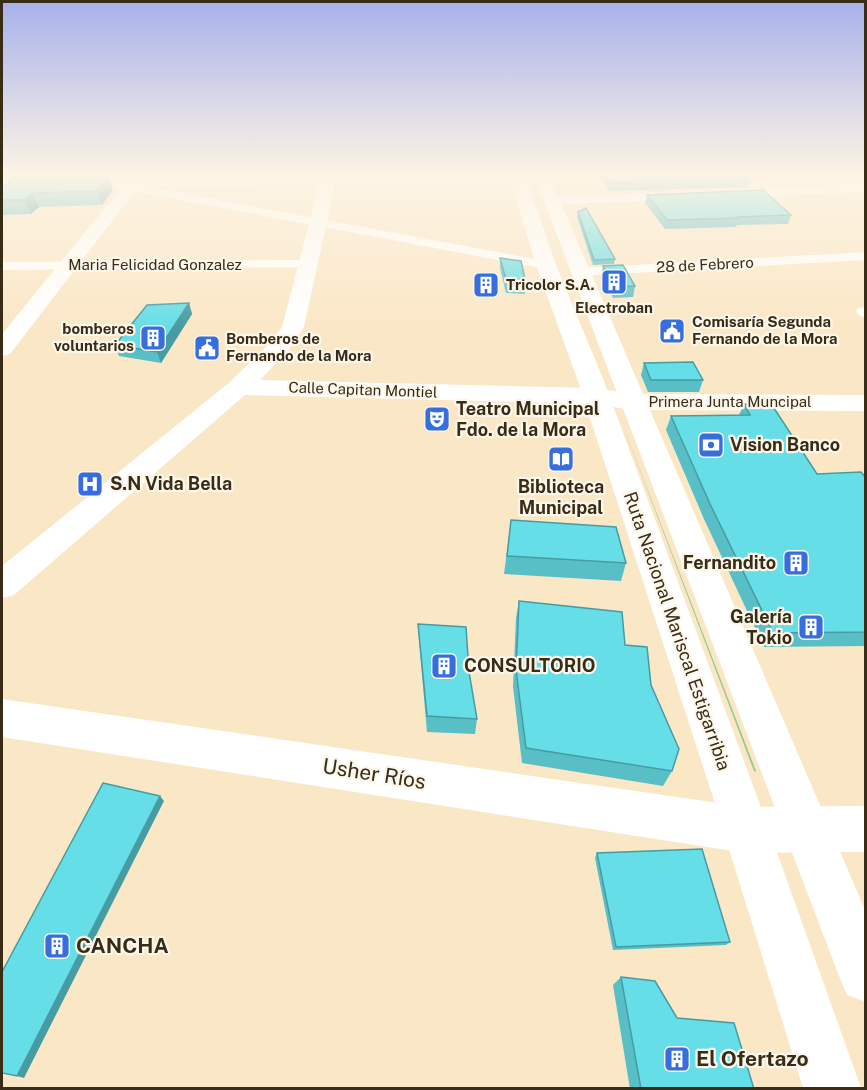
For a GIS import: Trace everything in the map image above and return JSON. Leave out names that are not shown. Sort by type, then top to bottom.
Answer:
[{"type":"main road","points":[[2,349],[100,226]]},
{"type":"main road","points":[[2,585],[239,387],[280,346],[292,327],[318,226]]},
{"type":"main road","name":"Ruta Nacional Mariscal Estigarribia","points":[[548,226],[563,268],[594,396],[746,830],[832,1089]]},
{"type":"main road","name":"Ruta Nacional Mariscal Estigarribia","points":[[563,268],[632,402],[866,976]]},
{"type":"main road","name":"Calle Capitan Montiel","points":[[239,387],[594,396]]},
{"type":"main road","name":"Primera Junta Muncipal","points":[[594,396],[632,402],[866,403]]},
{"type":"main road","name":"Usher Ríos","points":[[2,718],[746,830],[866,829]]},
{"type":"street","name":"28 de Febrero","points":[[328,226],[563,268],[866,256]]},
{"type":"street","name":"Maria Felicidad Gonzalez","points":[[2,266],[308,264]]},
{"type":"green space","points":[[620,418],[756,771],[755,772],[754,771]]},
{"type":"building","points":[[583,226],[596,226],[615,259],[594,260]]},
{"type":"building","points":[[500,258],[521,261],[526,284],[507,283]]},
{"type":"building","points":[[623,265],[635,286],[615,287],[603,266]]},
{"type":"building","points":[[189,303],[157,352],[115,345],[147,305]]},
{"type":"building","points":[[693,362],[703,380],[651,380],[644,363]]},
{"type":"building","points":[[744,404],[772,405],[817,474],[861,472],[866,478],[866,632],[773,633],[710,504],[671,416],[750,415]]},
{"type":"building","points":[[511,520],[616,527],[626,563],[507,556]]},
{"type":"building","points":[[519,601],[622,612],[625,645],[647,647],[651,685],[679,749],[672,771],[526,748],[516,670]]},
{"type":"building","name":"CONSULTORIO","points":[[418,624],[466,627],[469,672],[477,719],[427,716]]},
{"type":"building","name":"CANCHA","points":[[103,783],[160,796],[17,1076],[2,1073],[2,972]]},
{"type":"building","points":[[702,849],[730,942],[616,947],[597,853]]},
{"type":"building","name":"El Ofertazo","points":[[621,977],[655,981],[677,1018],[734,1023],[754,1089],[641,1089]]},
{"type":"place","name":"Electroban","points":[[614,282]]},
{"type":"place","name":"Tricolor S.A.","points":[[486,285]]},
{"type":"place","name":"Comisaría Segunda Fernando de la Mora","points":[[672,331]]},
{"type":"place","name":"bomberos voluntarios","points":[[153,338]]},
{"type":"place","name":"Bomberos de Fernando de la Mora","points":[[207,348]]},
{"type":"place","name":"Teatro Municipal Fdo. de la Mora","points":[[437,419]]},
{"type":"place","name":"Vision Banco","points":[[711,445]]},
{"type":"place","name":"Biblioteca Municipal","points":[[561,459]]},
{"type":"place","name":"S.N Vida Bella","points":[[90,484]]},
{"type":"place","name":"Fernandito","points":[[796,563]]},
{"type":"place","name":"Galería Tokio","points":[[811,627]]},
{"type":"place","name":"CONSULTORIO","points":[[444,666]]},
{"type":"place","name":"CANCHA","points":[[57,946]]},
{"type":"place","name":"El Ofertazo","points":[[677,1059]]}]
